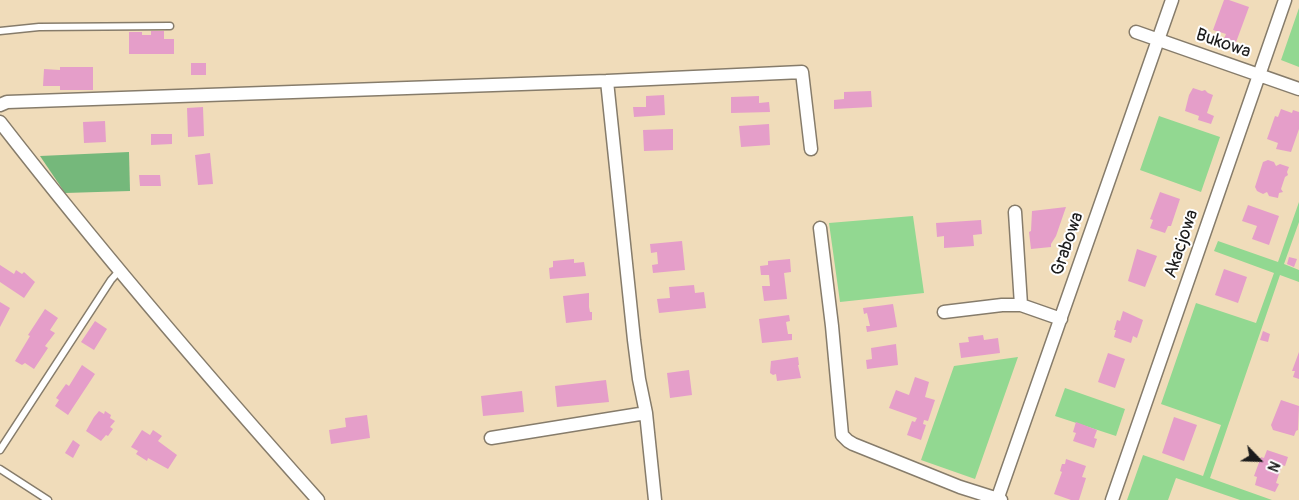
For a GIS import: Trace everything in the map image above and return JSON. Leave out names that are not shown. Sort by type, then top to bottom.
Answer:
[{"type":"street","name":"Grabowa","points":[[998,500],[1172,0]]},
{"type":"street","name":"Akacjowa","points":[[1112,500],[1285,0]]},
{"type":"street","name":"Bukowa","points":[[1136,32],[1299,89]]},
{"type":"street","points":[[0,106],[7,102],[607,81],[802,72],[810,149]]},
{"type":"street","points":[[607,81],[635,349],[646,413],[655,500]]},
{"type":"street","points":[[0,122],[232,404],[318,500]]},
{"type":"street","points":[[1015,212],[1021,305]]},
{"type":"street","points":[[820,228],[832,326],[842,435],[853,444],[960,488],[998,500]]},
{"type":"street","points":[[944,312],[1002,305],[1021,305],[1061,319]]},
{"type":"street","points":[[491,438],[646,413]]},
{"type":"lane","points":[[0,31],[39,27],[170,26]]},
{"type":"lane","points":[[0,450],[111,280],[120,270]]},
{"type":"lane","points":[[0,469],[48,500]]},
{"type":"green space","points":[[1299,8],[1299,67],[1281,60]]},
{"type":"green space","points":[[1159,116],[1220,137],[1201,192],[1140,170]]},
{"type":"green space","points":[[129,152],[130,191],[65,193],[40,156]]},
{"type":"green space","points":[[1299,202],[1299,222],[1284,264],[1299,270],[1299,282],[1280,275],[1210,478],[1272,500],[1240,500],[1176,478],[1168,500],[1127,500],[1143,455],[1203,476],[1221,425],[1161,404],[1196,303],[1256,323],[1274,273],[1214,251],[1218,241],[1278,262]]},
{"type":"green space","points":[[913,216],[924,293],[840,302],[829,223]]},
{"type":"green space","points":[[1018,357],[975,479],[921,460],[954,366]]},
{"type":"green space","points":[[1065,388],[1125,409],[1116,436],[1055,416]]},
{"type":"building","points":[[1224,0],[1249,7],[1235,45],[1223,41],[1226,34],[1213,30]]},
{"type":"building","points":[[151,31],[164,31],[164,39],[174,39],[174,54],[129,54],[129,32],[142,32],[142,35],[151,35]]},
{"type":"building","points":[[191,63],[206,63],[206,75],[191,75]]},
{"type":"building","points":[[60,67],[93,67],[93,90],[60,90],[60,86],[43,86],[44,69],[60,70]]},
{"type":"building","points":[[1193,88],[1205,90],[1213,95],[1207,113],[1214,116],[1211,124],[1198,120],[1199,116],[1185,111]]},
{"type":"building","points":[[871,91],[872,107],[834,109],[834,100],[844,99],[844,92]]},
{"type":"building","points":[[664,95],[665,115],[634,117],[633,107],[646,107],[646,96]]},
{"type":"building","points":[[759,96],[759,103],[769,102],[770,112],[731,113],[731,97]]},
{"type":"building","points":[[203,107],[204,136],[188,137],[187,108]]},
{"type":"building","points":[[1281,109],[1292,113],[1293,110],[1299,112],[1299,129],[1291,152],[1276,149],[1278,143],[1267,139],[1275,116],[1278,117]]},
{"type":"building","points":[[105,121],[106,142],[84,143],[83,122]]},
{"type":"building","points":[[769,124],[770,145],[741,147],[739,126]]},
{"type":"building","points":[[673,129],[673,150],[644,151],[643,130]]},
{"type":"building","points":[[151,134],[172,134],[172,144],[151,145]]},
{"type":"building","points":[[210,153],[213,184],[198,185],[195,155]]},
{"type":"building","points":[[1268,160],[1274,162],[1276,166],[1280,164],[1289,167],[1288,175],[1285,177],[1281,189],[1283,192],[1279,193],[1278,198],[1269,196],[1267,192],[1263,194],[1257,191],[1255,187],[1263,162]]},
{"type":"building","points":[[139,175],[160,175],[161,186],[140,186]]},
{"type":"building","points":[[1160,192],[1180,199],[1171,226],[1168,226],[1165,233],[1150,228],[1153,220],[1150,219]]},
{"type":"building","points":[[1248,205],[1279,216],[1269,245],[1252,239],[1257,226],[1242,221]]},
{"type":"building","points":[[1066,207],[1051,247],[1031,249],[1029,232],[1031,231],[1032,211]]},
{"type":"building","points":[[981,220],[982,234],[973,235],[974,246],[944,248],[944,236],[937,237],[936,223]]},
{"type":"building","points":[[682,241],[685,270],[653,273],[652,265],[658,264],[657,252],[651,253],[650,244]]},
{"type":"building","points":[[1137,249],[1157,256],[1145,287],[1128,281]]},
{"type":"building","points":[[1289,257],[1297,259],[1294,267],[1287,264]]},
{"type":"building","points":[[574,259],[574,263],[584,262],[586,276],[550,279],[549,268],[553,267],[553,261]]},
{"type":"building","points":[[790,259],[791,272],[784,273],[787,299],[764,301],[762,286],[770,286],[769,275],[761,275],[760,266],[768,265],[768,261]]},
{"type":"building","points":[[0,265],[14,274],[16,270],[22,274],[24,272],[35,282],[24,298],[0,282]]},
{"type":"building","points":[[1224,269],[1247,277],[1238,303],[1215,295]]},
{"type":"building","points":[[694,285],[695,293],[704,292],[706,308],[659,313],[657,299],[670,298],[669,287]]},
{"type":"building","points":[[589,293],[589,307],[590,312],[592,312],[592,320],[566,323],[563,296]]},
{"type":"building","points":[[0,302],[10,308],[0,327]]},
{"type":"building","points":[[893,304],[897,327],[867,332],[866,326],[870,326],[867,313],[864,314],[863,308]]},
{"type":"building","points":[[45,309],[58,318],[50,330],[55,333],[45,346],[48,348],[34,369],[25,363],[22,365],[15,361],[30,336],[28,335]]},
{"type":"building","points":[[1123,311],[1143,320],[1137,338],[1133,336],[1131,343],[1114,337],[1117,320],[1120,321]]},
{"type":"building","points":[[789,315],[790,321],[786,322],[788,334],[792,334],[792,340],[762,343],[759,319]]},
{"type":"building","points":[[95,321],[107,329],[94,350],[81,342]]},
{"type":"building","points":[[1263,331],[1270,334],[1268,342],[1260,340]]},
{"type":"building","points":[[983,335],[984,340],[998,338],[1000,353],[961,358],[959,343],[969,342],[968,337]]},
{"type":"building","points":[[896,344],[898,365],[867,369],[866,360],[872,359],[871,348]]},
{"type":"building","points":[[1299,352],[1299,379],[1293,377],[1295,371],[1292,371]]},
{"type":"building","points":[[1108,353],[1125,359],[1115,388],[1098,382]]},
{"type":"building","points":[[798,357],[801,378],[777,381],[776,374],[770,373],[771,361]]},
{"type":"building","points":[[82,365],[95,374],[68,415],[55,406],[59,400],[56,398],[66,384],[69,386]]},
{"type":"building","points":[[689,370],[692,395],[670,398],[667,373]]},
{"type":"building","points":[[915,377],[929,382],[925,397],[935,400],[928,421],[924,420],[923,424],[926,425],[921,440],[907,435],[912,421],[915,422],[917,418],[889,408],[896,390],[909,395]]},
{"type":"building","points":[[606,380],[609,402],[557,407],[555,386]]},
{"type":"building","points":[[522,391],[524,412],[483,416],[481,396]]},
{"type":"building","points":[[1281,400],[1299,406],[1298,430],[1294,436],[1273,430],[1271,425]]},
{"type":"building","points":[[99,411],[104,414],[105,411],[115,421],[110,427],[113,429],[101,441],[86,431]]},
{"type":"building","points":[[367,415],[370,438],[331,444],[329,430],[346,427],[345,418]]},
{"type":"building","points":[[1174,417],[1197,425],[1184,461],[1162,453]]},
{"type":"building","points":[[1076,422],[1097,430],[1094,438],[1097,439],[1094,448],[1073,441],[1076,433],[1073,432]]},
{"type":"building","points":[[142,430],[150,435],[153,430],[162,436],[158,441],[177,455],[168,469],[148,458],[147,461],[136,454],[138,451],[131,447]]},
{"type":"building","points":[[73,440],[80,445],[73,458],[65,453]]},
{"type":"building","points":[[1267,450],[1288,457],[1285,466],[1282,465],[1276,483],[1279,484],[1275,492],[1255,485],[1257,477],[1254,476],[1261,457],[1264,458]]},
{"type":"building","points":[[1066,459],[1086,466],[1082,477],[1086,478],[1079,500],[1071,500],[1054,494],[1062,472],[1060,471],[1062,464],[1065,464]]}]
